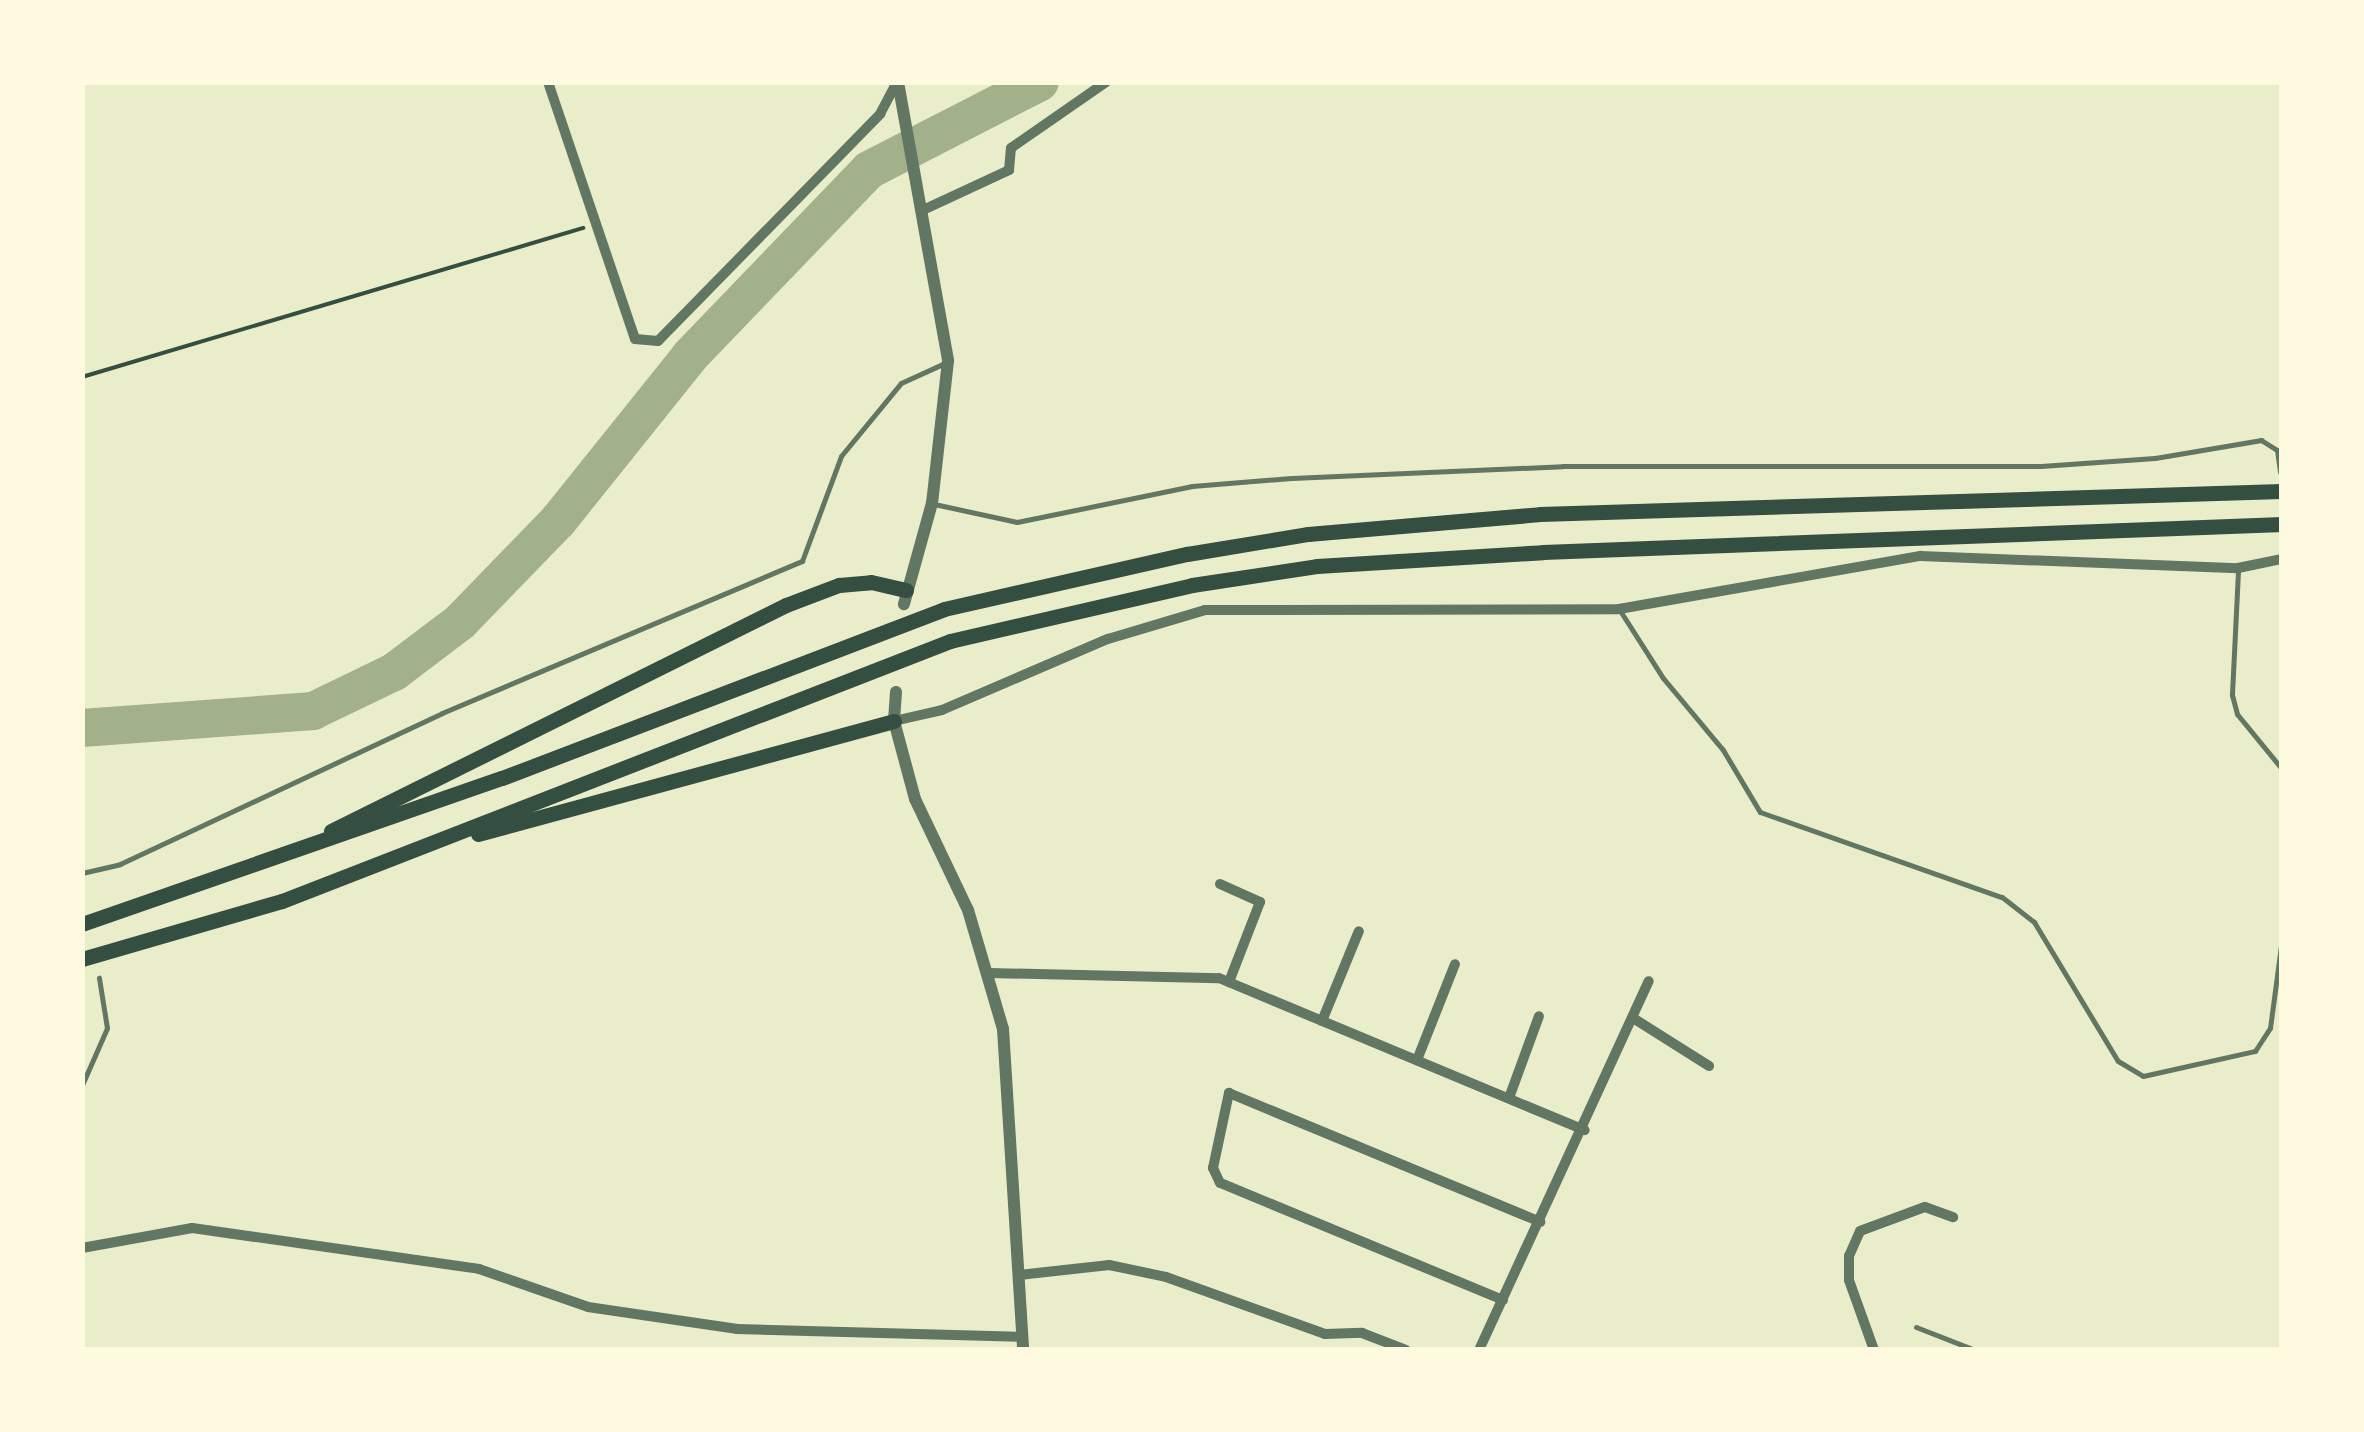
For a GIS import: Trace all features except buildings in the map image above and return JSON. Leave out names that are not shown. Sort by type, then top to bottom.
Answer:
[{"type":"highway","points":[[82,924],[274,860],[944,609],[1187,554],[1308,534],[1540,514],[2282,490]]},
{"type":"highway","points":[[82,959],[282,901],[950,642],[1192,584],[1317,566],[1543,552],[2282,524]]},
{"type":"highway","points":[[274,860],[786,605],[839,585],[871,582],[906,597]]},
{"type":"highway","points":[[379,864],[894,720]]},
{"type":"street","points":[[548,82],[593,225],[636,339],[658,341],[880,114],[897,82]]},
{"type":"street","points":[[897,82],[948,361],[932,503],[906,597]]},
{"type":"street","points":[[923,210],[1008,170],[1011,148],[1106,82]]},
{"type":"street","points":[[894,720],[942,710],[1108,639],[1205,610],[1619,609],[1920,556],[2238,568],[2282,559]]},
{"type":"street","points":[[82,1248],[192,1228],[478,1269],[588,1307],[736,1328],[1023,1343],[1008,1077],[990,974],[914,799],[894,720],[896,692]]},
{"type":"street","points":[[1220,884],[1260,902],[1229,982]]},
{"type":"street","points":[[1322,1021],[1358,931]]},
{"type":"street","points":[[1417,1060],[1454,964]]},
{"type":"street","points":[[990,974],[1229,982],[1585,1130]]},
{"type":"street","points":[[1479,1350],[1585,1130],[1649,981]]},
{"type":"street","points":[[1509,1098],[1539,1016]]},
{"type":"street","points":[[1633,1018],[1709,1066]]},
{"type":"street","points":[[1502,1300],[1220,1182],[1213,1168],[1229,1093],[1540,1222]]},
{"type":"street","points":[[1874,1350],[1849,1280],[1849,1256],[1860,1232],[1871,1222],[1925,1207],[1953,1217]]},
{"type":"street","points":[[1019,1275],[1109,1265],[1166,1277],[1325,1334],[1362,1333],[1406,1350]]},
{"type":"lane","points":[[82,873],[120,864],[442,713],[802,561],[841,456],[901,384],[948,361]]},
{"type":"lane","points":[[932,503],[1017,522],[1192,486],[1292,478],[1563,466],[2041,466],[2154,458],[2261,440],[2277,450],[2280,472]]},
{"type":"lane","points":[[2238,568],[2232,695],[2237,714],[2282,769]]},
{"type":"lane","points":[[1619,609],[1664,678],[1723,750],[1760,812],[2002,897],[2034,922],[2118,1061],[2143,1076],[2254,1051],[2270,1028],[2282,938]]},
{"type":"lane","points":[[82,1085],[108,1028],[99,978]]},
{"type":"lane","points":[[1916,1327],[1976,1350]]},
{"type":"path","points":[[82,377],[593,225]]},
{"type":"waterway","points":[[82,728],[313,711],[394,672],[460,622],[558,521],[690,356],[869,170],[1040,82]]}]
